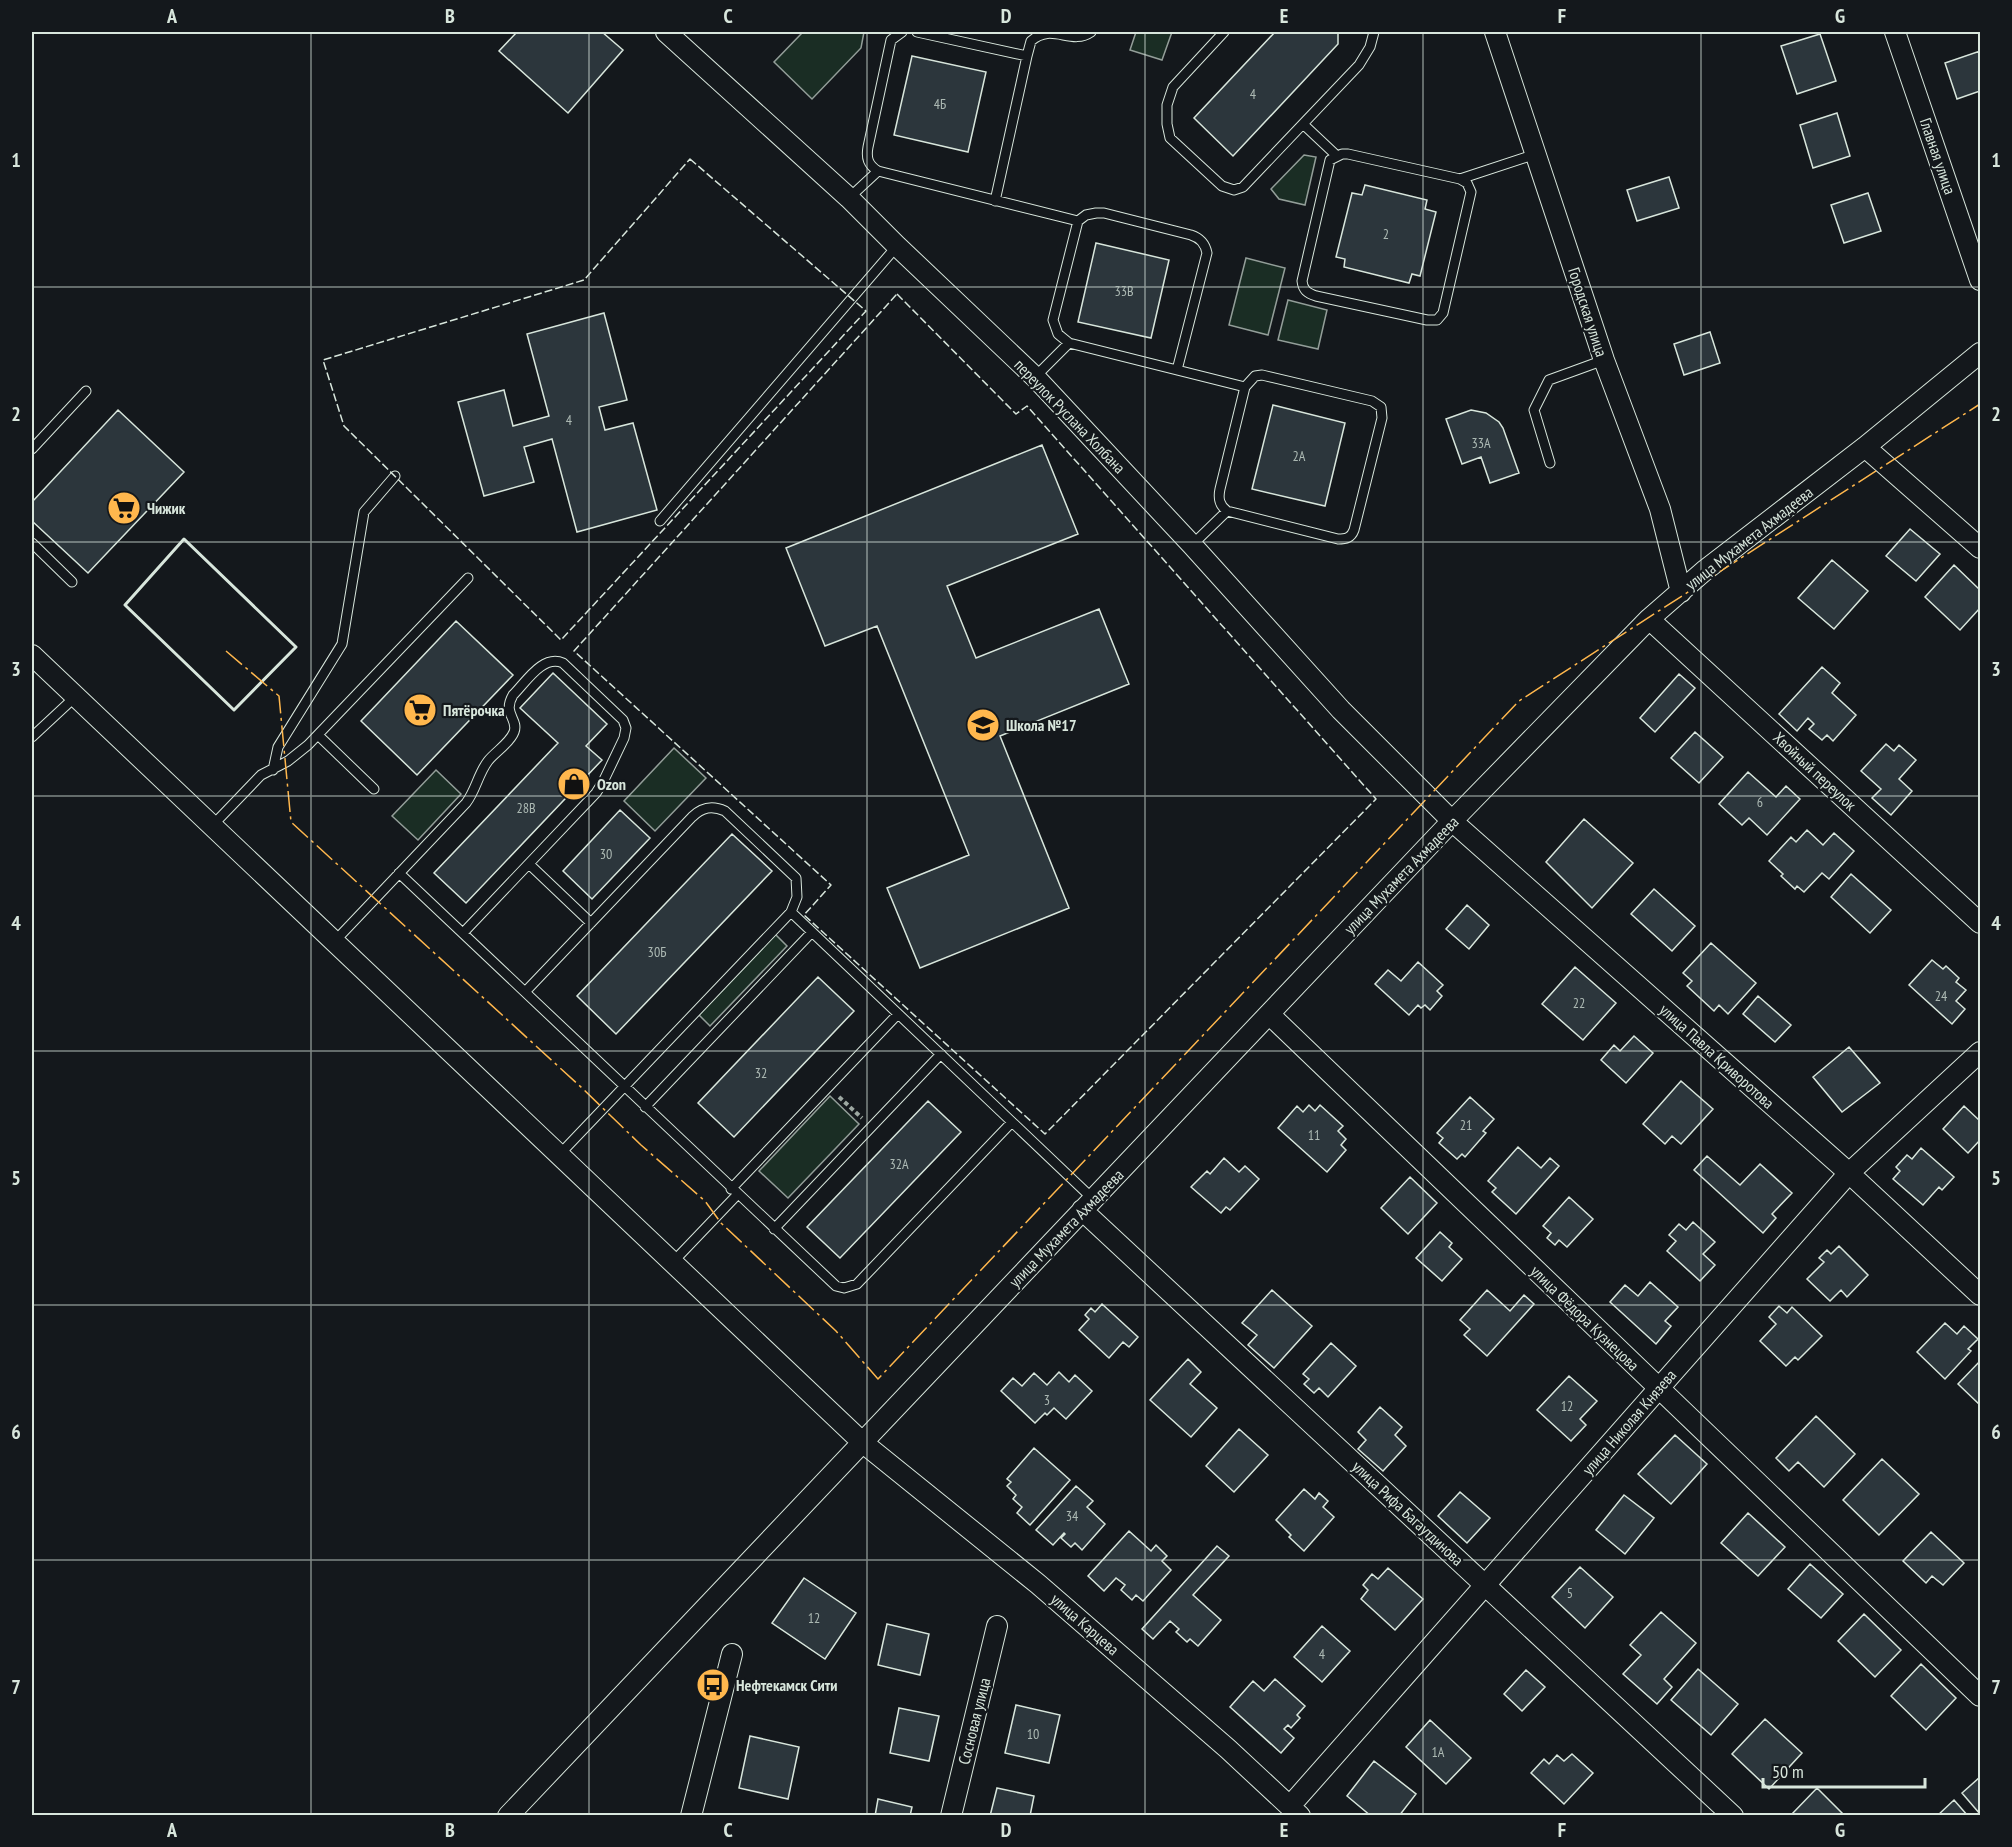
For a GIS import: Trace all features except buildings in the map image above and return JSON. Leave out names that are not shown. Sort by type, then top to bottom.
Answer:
[{"type":"street","name":"переулок Руслана Холбана","points":[[666,32],[849,198],[1035,377],[1192,545],[1341,710],[1452,820]]},
{"type":"street","name":"Городская улица","points":[[1495,32],[1604,360],[1660,509],[1681,592]]},
{"type":"street","name":"Главная улица","points":[[1895,32],[1980,280]]},
{"type":"street","name":"улица Мухамета Ахмадеева","points":[[508,1815],[1452,820],[1649,619],[1704,571],[1865,447],[1980,353]]},
{"type":"street","points":[[1865,447],[1980,548]]},
{"type":"street","name":"Хвойный переулок","points":[[1649,619],[1980,923]]},
{"type":"street","name":"улица Карцева","points":[[32,655],[862,1442],[1038,1584],[1228,1749],[1295,1811]]},
{"type":"street","name":"улица Павла Криворотова","points":[[1452,820],[1849,1173],[1980,1295]]},
{"type":"street","name":"улица Фёдора Кузнецова","points":[[1269,1014],[1980,1696]]},
{"type":"street","name":"улица Николая Князева","points":[[1295,1811],[1485,1585],[1849,1173],[1980,1052]]},
{"type":"street","name":"улица Рифа Багаутдинова","points":[[1088,1205],[1485,1585],[1733,1815]]},
{"type":"street","name":"Сосновая улица","points":[[951,1815],[997,1626]]},
{"type":"street","points":[[691,1815],[732,1654]]},
{"type":"lane","points":[[902,32],[891,40],[868,147],[868,161],[878,171],[1078,221]]},
{"type":"lane","points":[[917,32],[961,36],[1028,56]]},
{"type":"lane","points":[[995,201],[1031,41],[1042,33],[1074,37],[1091,32]]},
{"type":"lane","points":[[1224,32],[1173,87],[1166,117],[1170,138],[1222,186],[1234,190],[1243,187],[1366,56],[1374,32]]},
{"type":"lane","points":[[1303,124],[1337,156]]},
{"type":"lane","points":[[1348,154],[1460,179],[1467,183],[1471,192],[1443,313],[1437,320],[1426,320],[1316,296],[1304,290],[1302,281],[1330,160],[1348,154]]},
{"type":"lane","points":[[1460,179],[1536,154]]},
{"type":"lane","points":[[849,198],[878,171]]},
{"type":"lane","points":[[1178,370],[1207,253],[1202,242],[1191,235],[1104,213],[1086,215],[1078,221],[1053,320],[1058,334],[1069,343],[1245,387]]},
{"type":"lane","points":[[660,521],[897,246]]},
{"type":"lane","points":[[1035,377],[1069,343]]},
{"type":"lane","points":[[1550,463],[1534,410],[1549,380],[1604,360]]},
{"type":"lane","points":[[1268,375],[1372,400],[1381,407],[1382,418],[1354,530],[1349,537],[1338,539],[1227,511],[1218,498],[1245,387],[1255,376],[1268,375]]},
{"type":"lane","points":[[32,449],[86,391]]},
{"type":"lane","points":[[273,770],[278,747],[342,644],[364,512],[395,476]]},
{"type":"lane","points":[[1192,545],[1227,511]]},
{"type":"lane","points":[[32,543],[72,582]]},
{"type":"lane","points":[[212,826],[261,775],[299,753],[318,735],[468,578]]},
{"type":"lane","points":[[334,942],[466,803],[485,765],[512,736],[515,728],[509,705],[513,695],[543,664],[552,660],[558,661],[563,663],[623,720],[626,733],[596,793],[463,933]]},
{"type":"lane","points":[[32,737],[75,697]]},
{"type":"lane","points":[[318,735],[374,789]]},
{"type":"lane","points":[[525,992],[698,811],[711,807],[725,811],[796,878],[797,897],[791,912],[559,1155]]},
{"type":"lane","points":[[529,864],[591,923]]},
{"type":"lane","points":[[399,873],[836,1286],[851,1287],[857,1284],[1012,1122]]},
{"type":"lane","points":[[791,912],[1012,1122],[1088,1205]]},
{"type":"lane","points":[[645,1107],[812,932]]},
{"type":"lane","points":[[672,1263],[828,1087],[898,1014]]},
{"type":"lane","points":[[774,1229],[941,1054]]},
{"type":"path","points":[[828,1087],[871,1127]]},
{"type":"green space","points":[[803,32],[864,32],[861,48],[812,99],[774,62]]},
{"type":"green space","points":[[1136,32],[1172,32],[1162,60],[1130,50]]},
{"type":"green space","points":[[1304,155],[1316,157],[1305,205],[1279,199],[1271,189]]},
{"type":"green space","points":[[1246,258],[1285,268],[1268,335],[1229,325]]},
{"type":"green space","points":[[1288,300],[1327,310],[1318,349],[1278,340]]},
{"type":"green space","points":[[674,748],[706,778],[655,831],[624,801]]},
{"type":"green space","points":[[436,770],[461,794],[418,840],[392,816]]},
{"type":"green space","points":[[774,933],[787,946],[710,1026],[697,1013]]},
{"type":"green space","points":[[830,1096],[859,1124],[788,1198],[759,1171]]},
{"type":"fence","points":[[690,159],[866,311],[561,640],[344,426],[323,360],[584,280],[690,159]]},
{"type":"fence","points":[[897,294],[1016,414],[1027,406],[1376,799],[1045,1134],[804,915],[831,885],[574,651],[897,294]]},
{"type":"wall","points":[[184,539],[296,647],[234,710],[125,605],[184,539]]},
{"type":"power","points":[[226,651],[279,696],[291,822],[582,1088],[641,1145],[705,1201],[721,1223],[836,1331],[878,1379],[1519,701],[1980,404]]},
{"type":"place","name":"Чижик","points":[[124,508]]},
{"type":"place","name":"Пятёрочка","points":[[420,710]]},
{"type":"place","name":"Школа №17","points":[[983,725]]},
{"type":"place","name":"Ozon","points":[[574,784]]},
{"type":"place","name":"Нефтекамск Сити","points":[[713,1685]]}]
